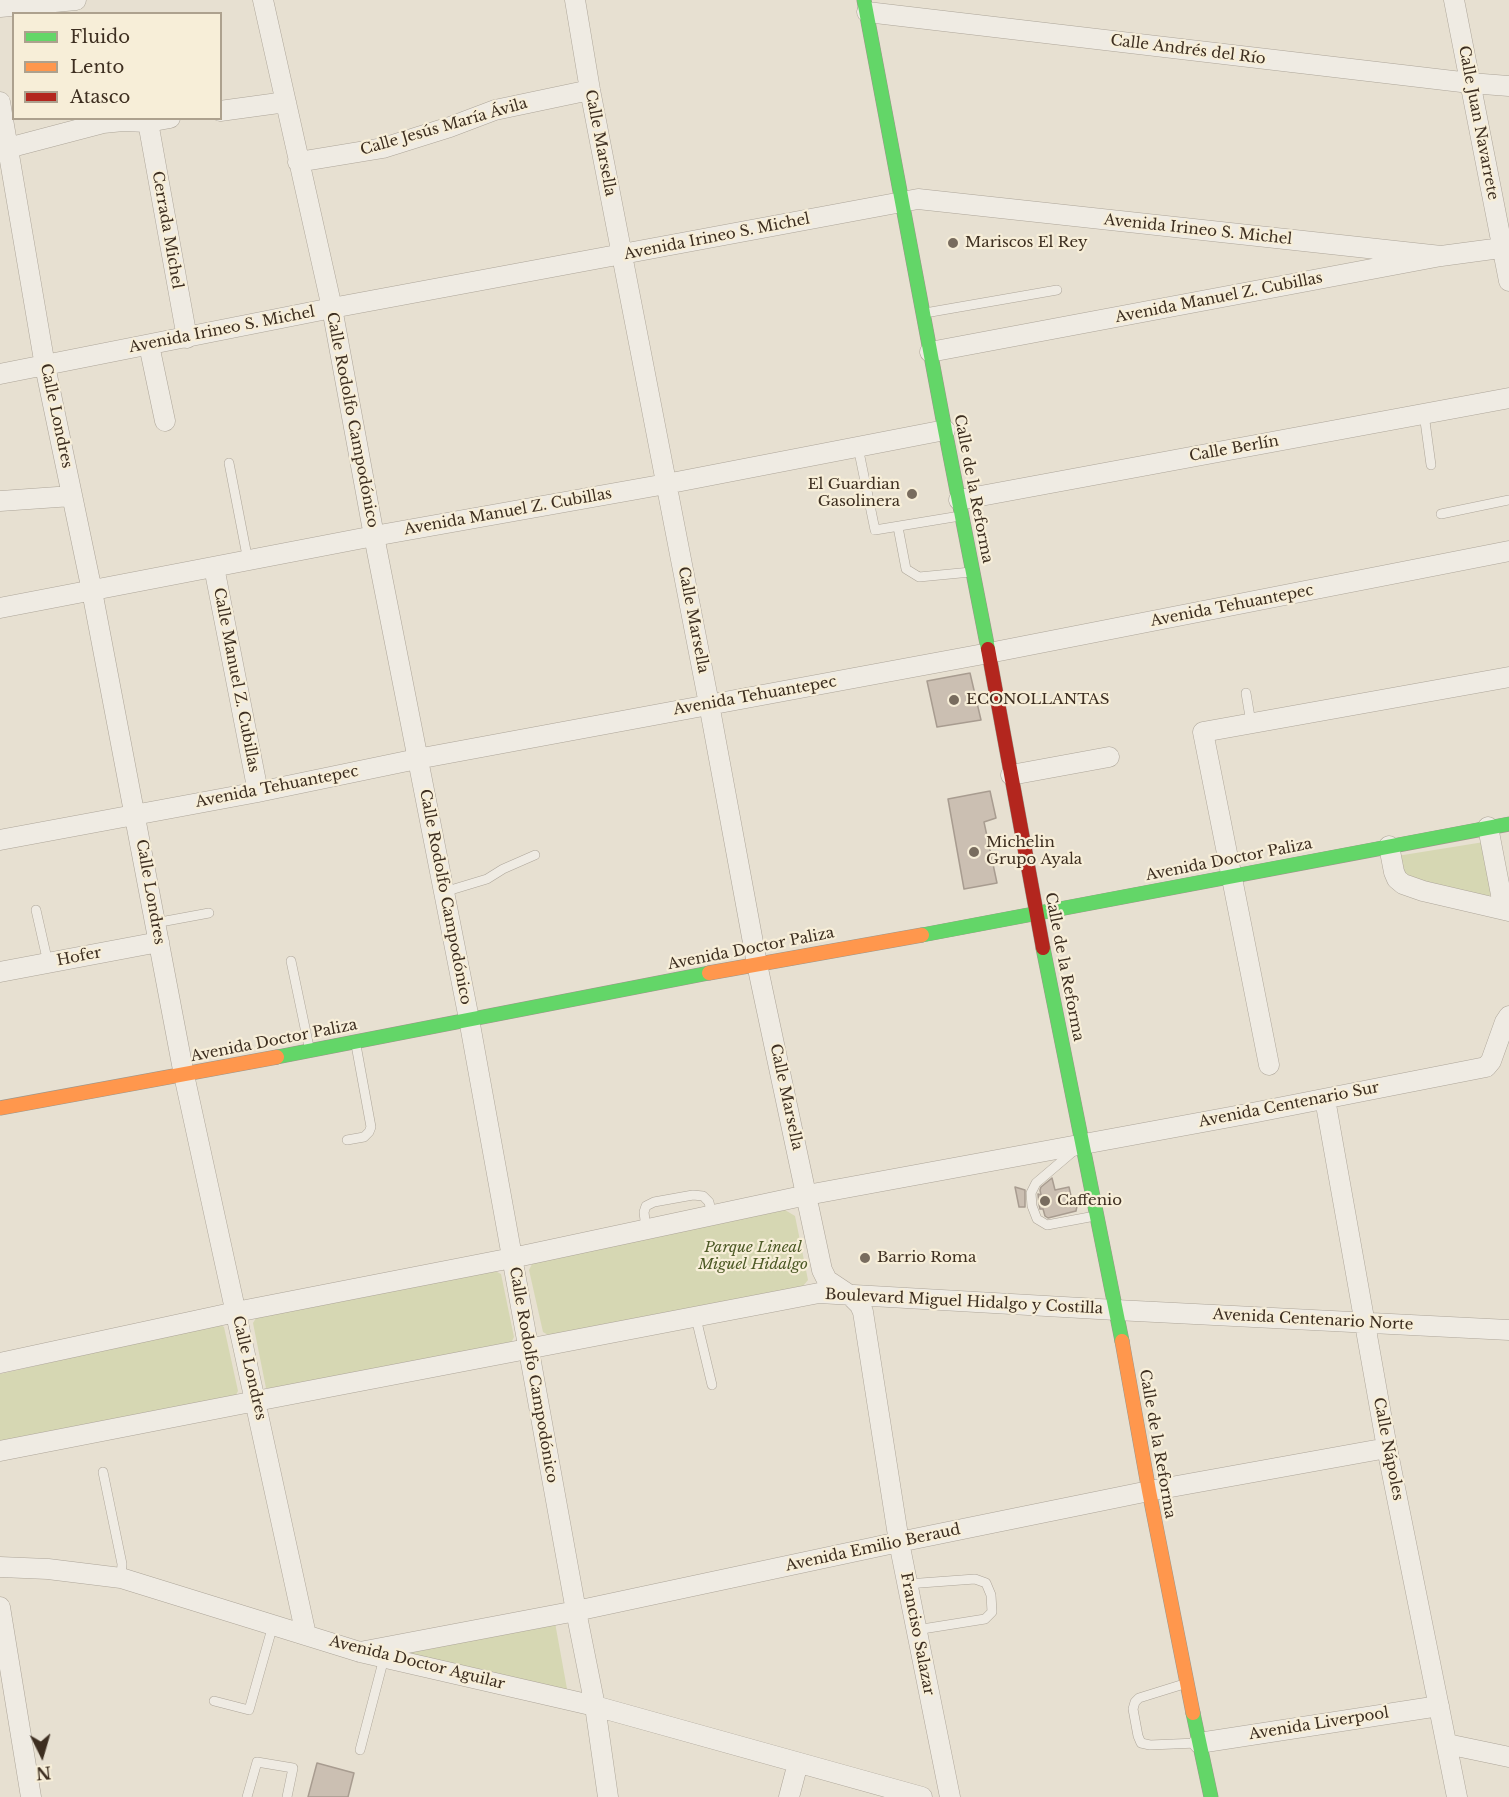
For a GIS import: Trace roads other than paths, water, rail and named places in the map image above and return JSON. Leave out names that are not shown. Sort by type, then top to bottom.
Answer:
[{"type":"main road","name":"Calle de la Reforma","points":[[865,6],[989,653],[1036,914],[1211,1797]]},
{"type":"main road","name":"Avenida Doctor Paliza","points":[[0,1108],[1509,824]]},
{"type":"street","points":[[0,7],[76,0]]},
{"type":"street","name":"Calle Rodolfo Campodónico","points":[[263,0],[332,308],[374,537],[469,1019],[595,1706],[608,1797]]},
{"type":"street","name":"Calle Marsella","points":[[575,0],[590,90],[757,964],[822,1270],[827,1280],[851,1296]]},
{"type":"street","name":"Calle Juan Navarrete","points":[[1454,0],[1505,248],[1509,281]]},
{"type":"street","name":"Calle Andrés del Río","points":[[865,6],[1470,83],[1509,86]]},
{"type":"street","name":"Calle Jesús María Ávila","points":[[298,162],[383,148],[495,110],[590,90]]},
{"type":"street","points":[[222,111],[286,102]]},
{"type":"street","name":"Calle Londres","points":[[1,115],[4,149],[45,366],[136,814],[184,1074],[306,1635]]},
{"type":"street","points":[[4,149],[102,123],[159,120]]},
{"type":"street","name":"Cerrada Michel","points":[[148,122],[187,338]]},
{"type":"street","name":"Avenida Irineo S. Michel","points":[[0,375],[332,308],[902,201],[935,201],[1441,256]]},
{"type":"street","name":"Avenida Manuel Z. Cubillas","points":[[930,352],[1441,256],[1505,248]]},
{"type":"street","points":[[149,345],[165,421]]},
{"type":"street","name":"Calle Berlín","points":[[960,508],[1509,398]]},
{"type":"street","name":"Avenida Manuel Z. Cubillas","points":[[0,608],[945,430]]},
{"type":"street","points":[[0,501],[72,496]]},
{"type":"street","name":"Avenida Tehuantepec","points":[[0,840],[1509,552]]},
{"type":"street","name":"Calle Manuel Z. Cubillas","points":[[214,567],[258,792]]},
{"type":"street","points":[[1269,1065],[1203,732],[1509,677]]},
{"type":"street","points":[[1011,775],[1109,757]]},
{"type":"street","points":[[1389,846],[1394,872],[1403,884],[1423,891],[1507,910],[1488,827]]},
{"type":"street","name":"Hofer","points":[[0,972],[48,963],[157,933]]},
{"type":"street","name":"Avenida Centenario Sur","points":[[1083,1144],[1486,1067],[1491,1061],[1509,1016]]},
{"type":"street","name":"Calle Nápoles","points":[[1325,1099],[1387,1448],[1457,1797]]},
{"type":"street","points":[[0,1363],[236,1312],[512,1258],[646,1228],[1083,1144]]},
{"type":"street","name":"Boulevard Miguel Hidalgo y Costilla","points":[[0,1451],[819,1293],[1116,1310]]},
{"type":"street","name":"Franciso Salazar","points":[[851,1296],[863,1312],[898,1542],[950,1797]]},
{"type":"street","name":"Avenida Centenario Norte","points":[[1116,1310],[1509,1330]]},
{"type":"street","name":"Avenida Emilio Beraud","points":[[360,1652],[576,1611],[1149,1491],[1387,1448]]},
{"type":"street","name":"Avenida Doctor Aguilar","points":[[0,1567],[48,1569],[121,1578],[360,1652],[595,1706],[922,1797]]},
{"type":"street","points":[[0,1607],[30,1797]]},
{"type":"street","name":"Avenida Liverpool","points":[[1199,1743],[1439,1706]]},
{"type":"street","points":[[1447,1744],[1509,1756]]},
{"type":"street","points":[[789,1797],[798,1763]]},
{"type":"lane","points":[[923,314],[1057,290]]},
{"type":"lane","points":[[1424,414],[1431,465]]},
{"type":"lane","points":[[858,447],[875,530],[898,526],[960,508]]},
{"type":"lane","points":[[229,463],[248,561]]},
{"type":"lane","points":[[1441,514],[1509,500]]},
{"type":"lane","points":[[898,526],[906,570],[919,577],[973,572]]},
{"type":"lane","points":[[1246,693],[1251,723]]},
{"type":"lane","points":[[444,892],[487,879],[535,855]]},
{"type":"lane","points":[[36,910],[48,963]]},
{"type":"lane","points":[[157,933],[209,913]]},
{"type":"lane","points":[[291,961],[309,1050]]},
{"type":"lane","points":[[346,1140],[364,1137],[369,1132],[370,1126],[355,1042]]},
{"type":"lane","points":[[1083,1144],[1036,1183],[1031,1193],[1032,1206],[1037,1219],[1047,1225],[1097,1216]]},
{"type":"lane","points":[[696,1318],[712,1385]]},
{"type":"lane","points":[[103,1472],[122,1564],[121,1578]]},
{"type":"lane","points":[[907,1584],[975,1579],[986,1582],[991,1595],[992,1611],[985,1619],[916,1630]]},
{"type":"lane","points":[[213,1701],[249,1710],[273,1625]]},
{"type":"lane","points":[[360,1750],[384,1658]]},
{"type":"lane","points":[[1187,1683],[1139,1698],[1135,1702],[1133,1710],[1138,1736],[1142,1743],[1150,1745],[1199,1743]]},
{"type":"lane","points":[[247,1797],[257,1762],[293,1768],[287,1797]]},
{"type":"place","name":"Mariscos El Rey","points":[[953,243]]},
{"type":"place","name":"El Guardian Gasolinera","points":[[912,494]]},
{"type":"place","name":"ECONOLLANTAS","points":[[954,700]]},
{"type":"place","name":"Michelin Grupo Ayala","points":[[974,852]]},
{"type":"place","name":"Caffenio","points":[[1045,1201]]},
{"type":"place","name":"Barrio Roma","points":[[865,1258]]},
{"type":"park label","name":"Parque Lineal Miguel Hidalgo","points":[[753,1256]]}]
